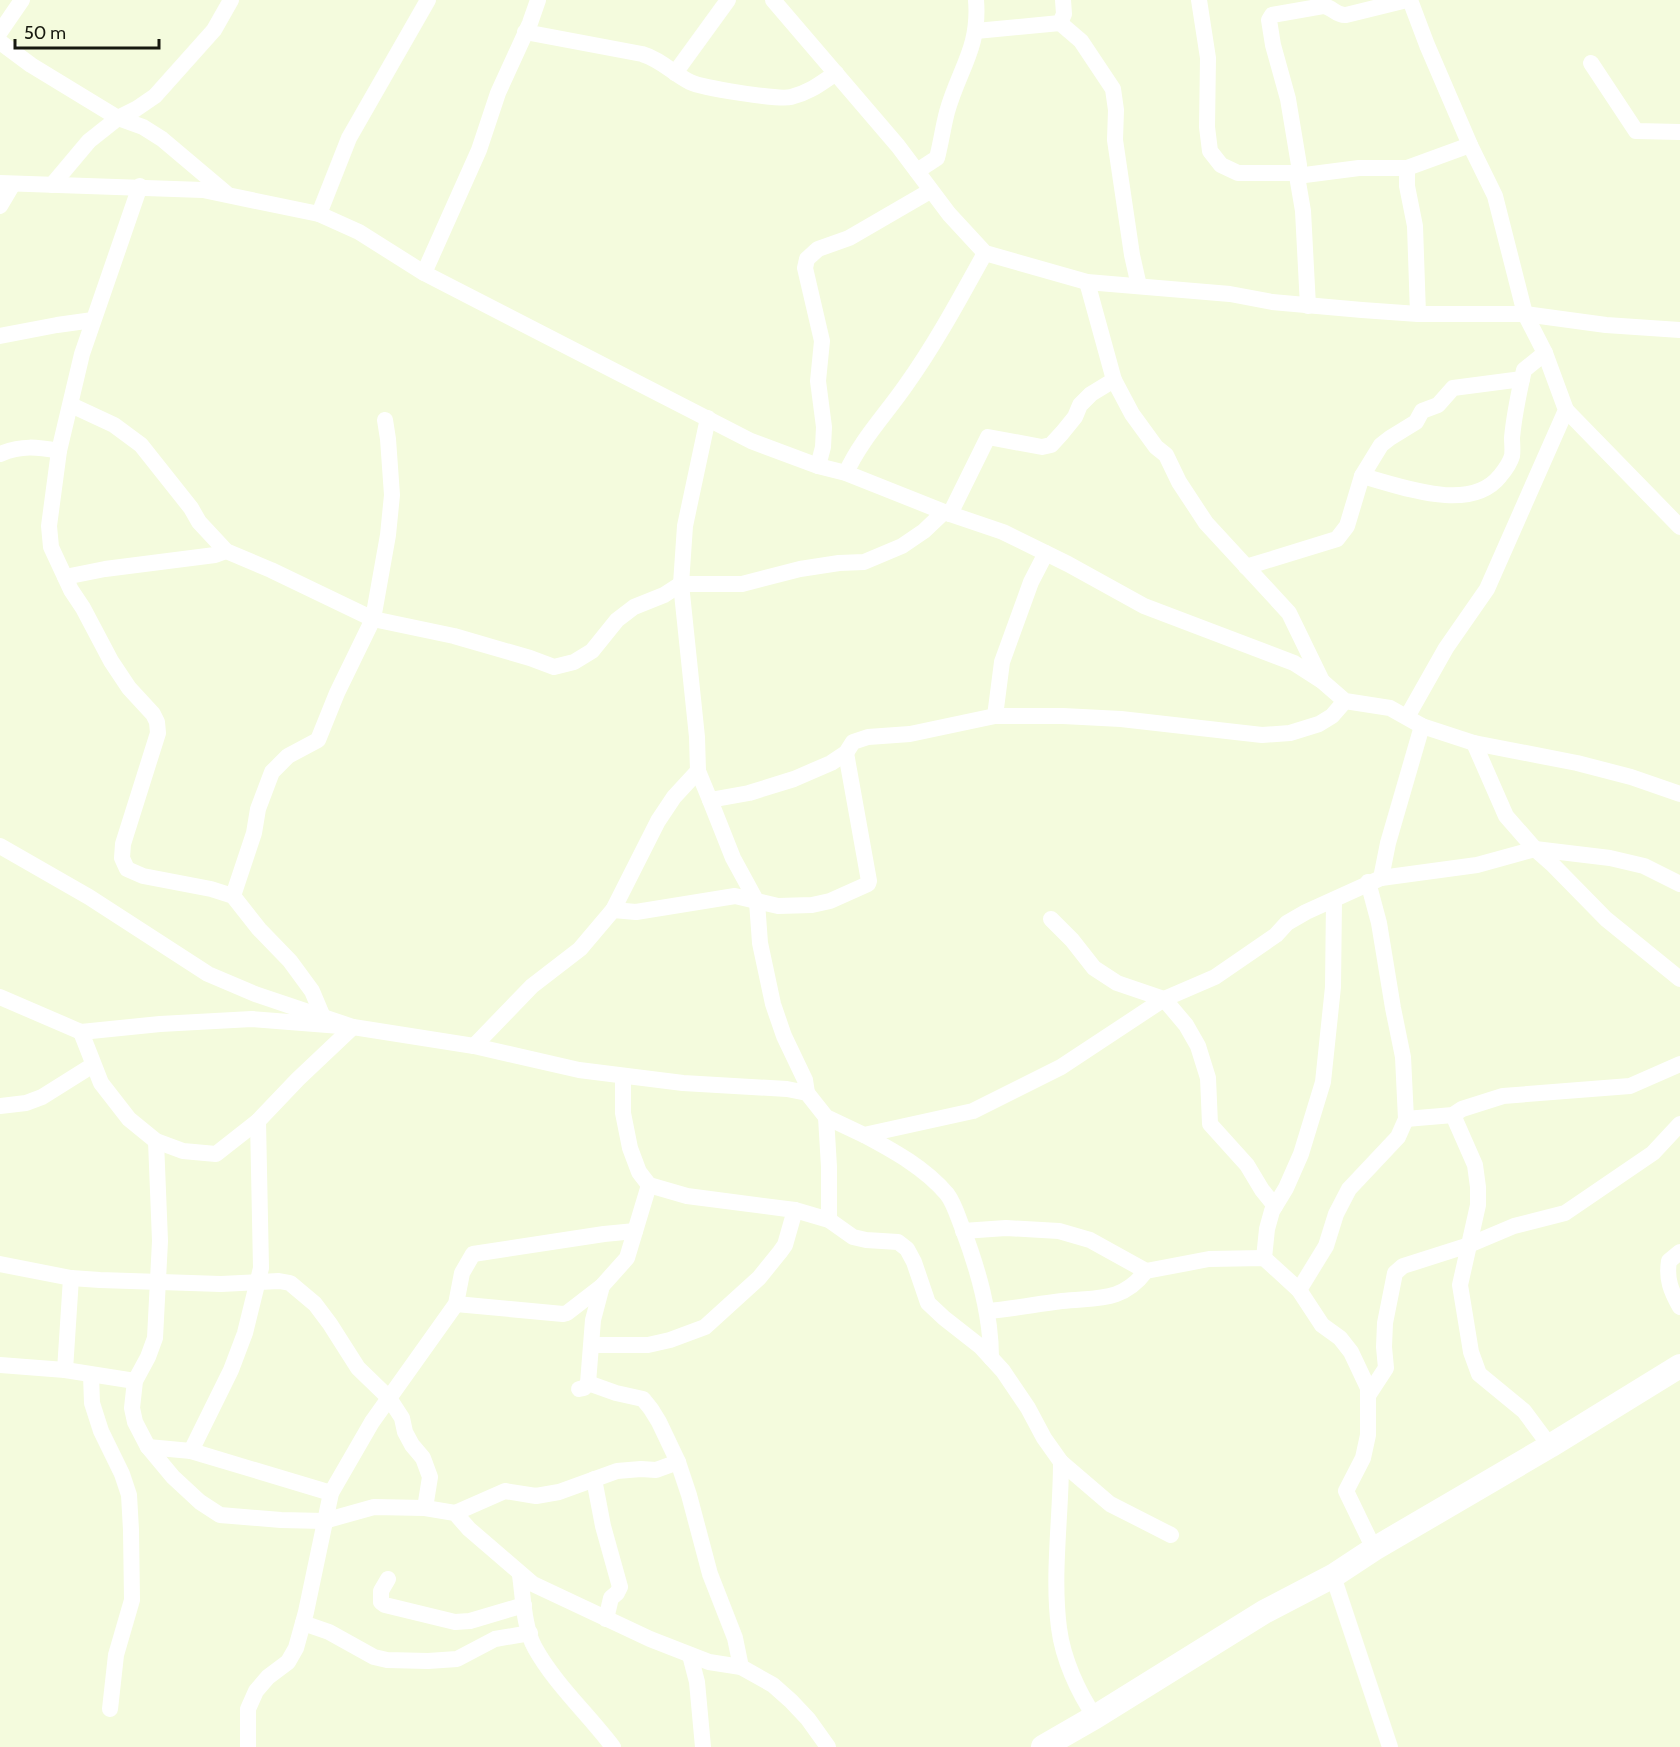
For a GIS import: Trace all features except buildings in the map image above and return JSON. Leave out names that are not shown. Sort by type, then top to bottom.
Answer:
[{"type":"street","points":[[0,32],[22,0]]},
{"type":"street","points":[[51,185],[89,141],[117,118],[147,103],[162,89],[214,30],[231,0]]},
{"type":"street","points":[[319,214],[349,138],[428,0]]},
{"type":"street","points":[[424,273],[479,150],[498,93],[538,0]]},
{"type":"street","points":[[675,73],[728,0]]},
{"type":"street","points":[[773,0],[917,171],[930,191],[966,235],[985,253],[1087,282],[1230,294],[1308,306],[1418,314],[1524,314],[1606,325],[1680,330]]},
{"type":"street","points":[[917,171],[937,158],[947,113],[976,32],[976,0]]},
{"type":"street","points":[[1060,23],[1064,14],[1063,0]]},
{"type":"street","points":[[1199,0],[1208,58],[1207,127],[1210,151],[1221,165],[1238,173],[1293,173],[1297,176],[1359,168],[1407,168],[1470,145]]},
{"type":"street","points":[[1308,306],[1303,211],[1297,176],[1299,165],[1289,110],[1273,45],[1270,17],[1323,6],[1328,6],[1339,15],[1346,15],[1408,0],[1470,145],[1496,196],[1524,314],[1545,352],[1566,410],[1680,527]]},
{"type":"street","points":[[976,32],[1060,23],[1081,41],[1113,89],[1116,110],[1115,140],[1132,255],[1139,286]]},
{"type":"street","points":[[525,32],[642,54],[655,58],[689,82],[702,86],[788,98],[809,92],[836,73]]},
{"type":"street","points":[[0,42],[117,118],[143,127],[162,139],[227,194]]},
{"type":"street","points":[[1591,63],[1636,131],[1680,132]]},
{"type":"street","points":[[1407,168],[1407,186],[1415,226],[1418,314]]},
{"type":"street","points":[[0,206],[7,184],[140,186],[203,190],[319,214],[359,232],[424,273],[751,441],[818,466],[846,472],[947,513],[1003,532],[1144,606],[1294,663],[1322,681],[1345,701],[1390,708],[1422,726],[1474,743],[1631,777],[1680,794]]},
{"type":"street","points":[[140,186],[82,354],[59,451],[49,526],[51,547],[65,578],[111,661],[129,688],[153,714],[157,722],[158,733],[123,844],[122,858],[128,869],[143,876],[211,889],[233,896],[290,961],[312,992],[323,1017]]},
{"type":"street","points":[[818,466],[823,447],[824,427],[818,381],[822,340],[805,268],[807,259],[818,249],[849,238],[930,191]]},
{"type":"street","points":[[846,472],[853,457],[885,415],[950,317],[985,253]]},
{"type":"street","points":[[1087,282],[1114,381],[1132,414],[1156,447],[1166,455],[1179,482],[1206,523],[1289,613],[1322,681]]},
{"type":"street","points":[[0,336],[93,320]]},
{"type":"street","points":[[1362,476],[1432,493],[1467,496],[1483,490],[1497,479],[1512,456],[1512,437],[1524,370],[1545,352]]},
{"type":"street","points":[[1246,567],[1337,539],[1347,526],[1362,476],[1381,445],[1416,422],[1422,411],[1437,405],[1453,388],[1522,379]]},
{"type":"street","points":[[71,405],[114,425],[141,445],[191,508],[198,522],[225,551],[271,570],[373,619],[454,636],[554,667],[574,662],[592,651],[617,620],[634,607],[664,595],[681,584],[741,584],[800,569],[864,562],[902,546],[947,513],[988,437],[1042,447],[1051,445],[1075,417],[1080,405],[1091,394],[1114,381]]},
{"type":"street","points":[[1407,717],[1446,648],[1487,589],[1566,410]]},
{"type":"street","points":[[708,418],[685,526],[681,584],[698,737],[698,771],[734,858],[757,902],[760,943],[773,1004],[784,1036],[805,1080],[807,1093],[826,1118],[894,1151],[948,1195],[973,1257],[987,1311],[991,1358]]},
{"type":"street","points":[[233,896],[254,833],[258,809],[272,772],[288,756],[318,740],[373,619],[388,535],[392,495],[385,420]]},
{"type":"street","points":[[0,454],[34,447],[59,451]]},
{"type":"street","points":[[65,578],[105,569],[215,555],[225,551]]},
{"type":"street","points":[[995,716],[1002,662],[1032,582],[1046,553]]},
{"type":"street","points":[[710,800],[749,793],[794,779],[831,763],[846,753],[853,742],[868,737],[910,734],[995,716],[1121,719],[1262,735],[1290,733],[1319,724],[1332,716],[1345,701]]},
{"type":"street","points":[[1299,1290],[1326,1246],[1336,1214],[1349,1189],[1398,1137],[1406,1119],[1403,1057],[1379,923],[1374,880],[1388,843],[1422,726]]},
{"type":"street","points":[[1474,743],[1506,816],[1535,849],[1606,919],[1680,979]]},
{"type":"street","points":[[613,910],[636,912],[735,896],[778,906],[812,905],[830,901],[868,884],[846,753]]},
{"type":"street","points":[[474,1046],[532,986],[580,950],[613,910],[658,821],[674,797],[698,771]]},
{"type":"street","points":[[0,846],[89,897],[208,974],[255,994],[354,1027]]},
{"type":"street","points":[[864,1135],[974,1111],[1061,1067],[1164,999],[1215,977],[1276,935],[1287,923],[1306,912],[1374,880],[1477,865],[1535,849],[1644,866],[1680,884]]},
{"type":"street","points":[[1264,1258],[1267,1229],[1275,1206],[1301,1154],[1323,1082],[1332,1003],[1334,900]]},
{"type":"street","points":[[1051,919],[1072,940],[1094,968],[1117,983],[1164,999],[1186,1025],[1198,1046],[1208,1078],[1210,1124],[1247,1165],[1275,1206]]},
{"type":"street","points":[[0,997],[81,1032],[160,1024],[252,1019],[354,1027],[474,1046],[579,1070],[683,1083],[787,1089],[807,1093]]},
{"type":"street","points":[[81,1032],[101,1083],[129,1119],[156,1141],[183,1151],[216,1154],[258,1121],[298,1079],[354,1027]]},
{"type":"street","points":[[1406,1119],[1453,1115],[1462,1108],[1503,1096],[1630,1086],[1680,1064]]},
{"type":"street","points":[[0,1106],[26,1103],[42,1097],[93,1065]]},
{"type":"street","points":[[623,1076],[623,1113],[630,1148],[639,1172],[650,1185],[687,1196],[795,1210],[829,1220],[853,1237],[898,1242],[907,1249],[914,1262],[928,1303],[981,1347],[1003,1371],[1061,1462],[1110,1504],[1171,1535]]},
{"type":"street","points":[[1453,1115],[1475,1165],[1478,1187],[1478,1205],[1460,1285],[1471,1353],[1479,1374],[1524,1411],[1550,1446]]},
{"type":"street","points":[[826,1118],[829,1220]]},
{"type":"street","points":[[191,1451],[231,1370],[245,1333],[261,1268],[258,1121]]},
{"type":"street","points":[[1369,1394],[1386,1368],[1385,1323],[1395,1273],[1403,1266],[1469,1245],[1514,1226],[1565,1213],[1653,1153],[1678,1132]]},
{"type":"street","points":[[156,1141],[160,1241],[155,1338],[135,1382],[132,1408],[135,1422],[148,1447],[173,1477],[200,1502],[220,1515],[253,1518],[324,1521],[374,1508],[425,1508],[455,1514],[520,1575],[553,1595],[690,1655],[709,1662],[741,1667],[773,1686],[791,1701],[826,1741],[828,1747]]},
{"type":"street","points":[[456,1304],[563,1314],[602,1286],[627,1258],[650,1185]]},
{"type":"street","points":[[592,1345],[648,1345],[670,1340],[705,1327],[759,1278],[780,1252],[785,1245],[795,1210]]},
{"type":"street","points":[[963,1231],[1006,1228],[1059,1231],[1090,1239],[1146,1271],[1209,1259],[1264,1258],[1299,1290],[1322,1324],[1340,1338],[1352,1352],[1369,1394],[1368,1436],[1363,1458],[1346,1491],[1374,1549]]},
{"type":"street","points":[[248,1747],[248,1709],[256,1690],[268,1677],[288,1662],[296,1648],[317,1566],[331,1493],[372,1422],[456,1304],[462,1273],[473,1254],[604,1234],[635,1232]]},
{"type":"street","points":[[1680,1252],[1669,1261],[1667,1272],[1670,1289],[1680,1307]]},
{"type":"street","points":[[0,1264],[71,1278],[221,1284],[279,1281],[290,1283],[315,1304],[358,1368],[389,1398],[402,1418],[405,1432],[423,1458],[430,1477],[425,1508]]},
{"type":"street","points":[[987,1311],[1061,1301],[1105,1299],[1138,1282],[1146,1271]]},
{"type":"street","points":[[65,1370],[71,1278]]},
{"type":"street","points":[[602,1286],[593,1320],[592,1345],[583,1386],[643,1399],[659,1422],[678,1462],[695,1514],[710,1574],[735,1638],[741,1667]]},
{"type":"street","points":[[0,1365],[65,1370],[135,1382]]},
{"type":"street","points":[[1043,1747],[1264,1612],[1333,1576],[1374,1549],[1550,1446],[1680,1366]]},
{"type":"street","points":[[91,1376],[92,1403],[101,1431],[122,1474],[129,1495],[131,1530],[132,1600],[116,1655],[110,1709]]},
{"type":"street","points":[[148,1447],[191,1451],[331,1493]]},
{"type":"street","points":[[455,1514],[505,1491],[536,1496],[559,1492],[627,1469],[656,1470],[678,1462]]},
{"type":"street","points":[[1061,1462],[1057,1584],[1059,1630],[1069,1665],[1095,1717]]},
{"type":"street","points":[[594,1479],[603,1526],[620,1587],[611,1598],[606,1619]]},
{"type":"street","points":[[520,1575],[534,1647],[556,1679],[613,1747]]},
{"type":"street","points":[[1333,1576],[1390,1747]]},
{"type":"street","points":[[388,1580],[381,1591],[381,1602],[385,1605],[455,1622],[470,1621],[524,1605]]},
{"type":"street","points":[[303,1623],[329,1632],[374,1657],[387,1660],[457,1659],[495,1639],[530,1633]]},
{"type":"street","points":[[690,1655],[697,1682],[703,1747]]}]
